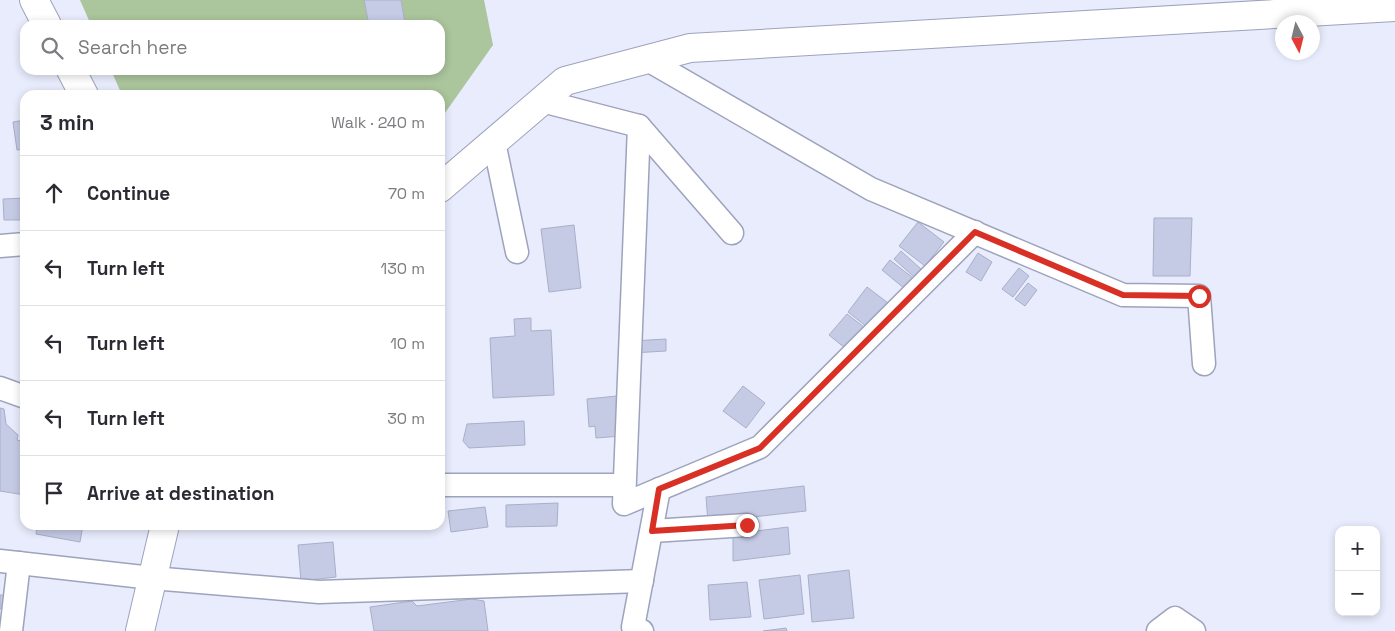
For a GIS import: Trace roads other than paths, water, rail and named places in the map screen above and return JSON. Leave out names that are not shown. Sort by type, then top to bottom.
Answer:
[{"type":"main road","points":[[34,0],[44,20]]},
{"type":"main road","points":[[445,184],[565,81],[690,48],[1395,7]]},
{"type":"main road","points":[[74,75],[81,90]]},
{"type":"main road","points":[[140,631],[164,530]]},
{"type":"street","points":[[646,59],[871,189],[1123,295],[1199,296],[1204,364]]},
{"type":"street","points":[[542,101],[639,126],[732,233]]},
{"type":"street","points":[[639,126],[624,504],[760,448],[975,232]]},
{"type":"street","points":[[494,142],[517,252]]},
{"type":"street","points":[[0,246],[20,244]]},
{"type":"street","points":[[0,388],[20,395]]},
{"type":"street","points":[[445,485],[624,485]]},
{"type":"street","points":[[642,631],[633,627],[659,489]]},
{"type":"street","points":[[652,531],[747,525]]},
{"type":"street","points":[[11,631],[9,562],[152,578],[319,592],[642,581]]},
{"type":"street","points":[[1158,631],[1176,618],[1194,631]]}]
